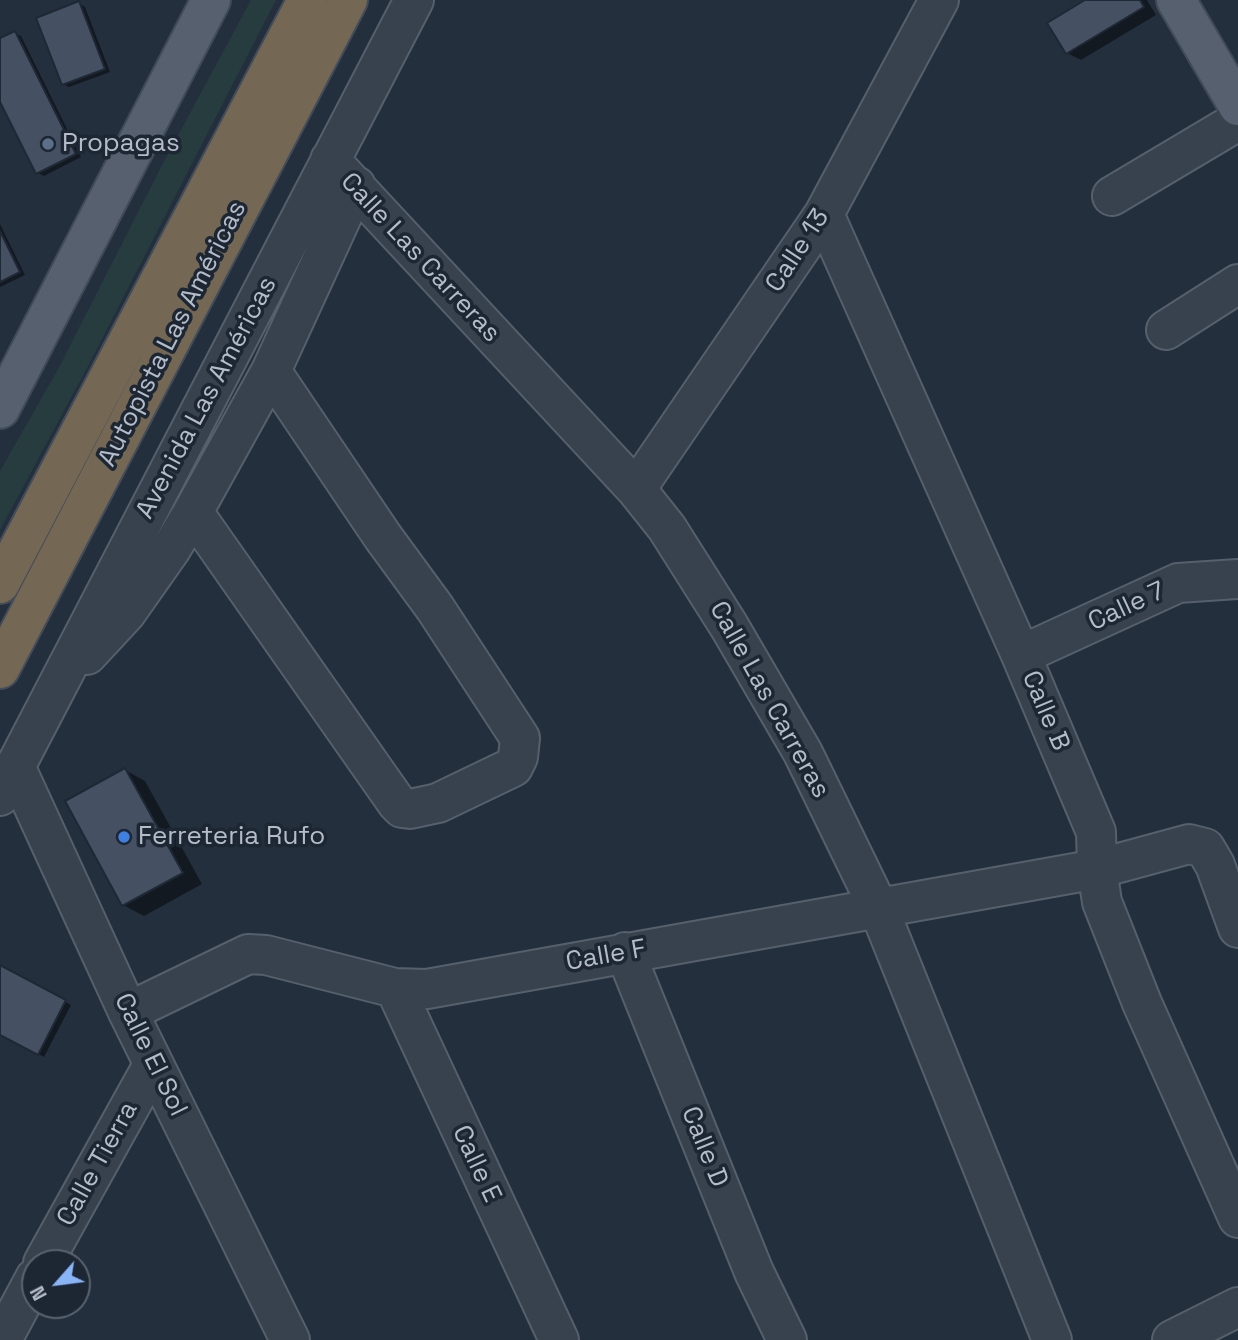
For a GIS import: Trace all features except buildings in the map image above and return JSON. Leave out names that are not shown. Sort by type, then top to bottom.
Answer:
[{"type":"highway","name":"Autopista Las Américas","points":[[0,584],[307,0]]},
{"type":"highway","name":"Autopista Las Américas","points":[[0,669],[348,0]]},
{"type":"main road","points":[[0,409],[211,0]]},
{"type":"main road","points":[[1176,0],[1238,106]]},
{"type":"street","name":"Avenida Las Américas","points":[[7,781],[414,0]]},
{"type":"street","name":"Calle 13","points":[[636,489],[824,214],[939,0]]},
{"type":"street","points":[[1112,196],[1238,121]]},
{"type":"street","name":"Calle Las Carreras","points":[[330,160],[636,489],[681,548],[769,693],[878,907],[1052,1340]]},
{"type":"street","points":[[51,696],[126,613],[193,512],[271,371],[356,187]]},
{"type":"street","name":"Calle B","points":[[824,214],[1021,655],[1096,832],[1097,869],[1102,902],[1121,953],[1238,1218]]},
{"type":"street","points":[[1166,330],[1238,284]]},
{"type":"street","points":[[193,512],[402,808],[438,803],[513,767],[518,757],[520,738],[435,608],[383,537],[271,371]]},
{"type":"street","name":"Calle 7","points":[[1021,655],[1178,583],[1238,579]]},
{"type":"street","name":"Calle El Sol","points":[[7,781],[128,1012],[290,1340]]},
{"type":"street","name":"Calle F","points":[[128,1012],[245,955],[266,955],[396,988],[426,989],[1097,869],[1189,844],[1205,848],[1215,865],[1238,928]]},
{"type":"street","name":"Calle D","points":[[625,952],[754,1272],[788,1340]]},
{"type":"street","name":"Calle E","points":[[396,988],[559,1340]]},
{"type":"street","name":"Calle Tierra","points":[[51,1249],[153,1065]]},
{"type":"street","points":[[1172,1340],[1238,1307]]},
{"type":"street","points":[[11,1334],[21,1311]]},
{"type":"green space","points":[[251,0],[276,0],[87,368],[0,530],[0,471],[57,371],[162,165]]},
{"type":"place","name":"Propagas","points":[[48,144]]},
{"type":"place","name":"Ferreteria Rufo","points":[[124,837]]}]
